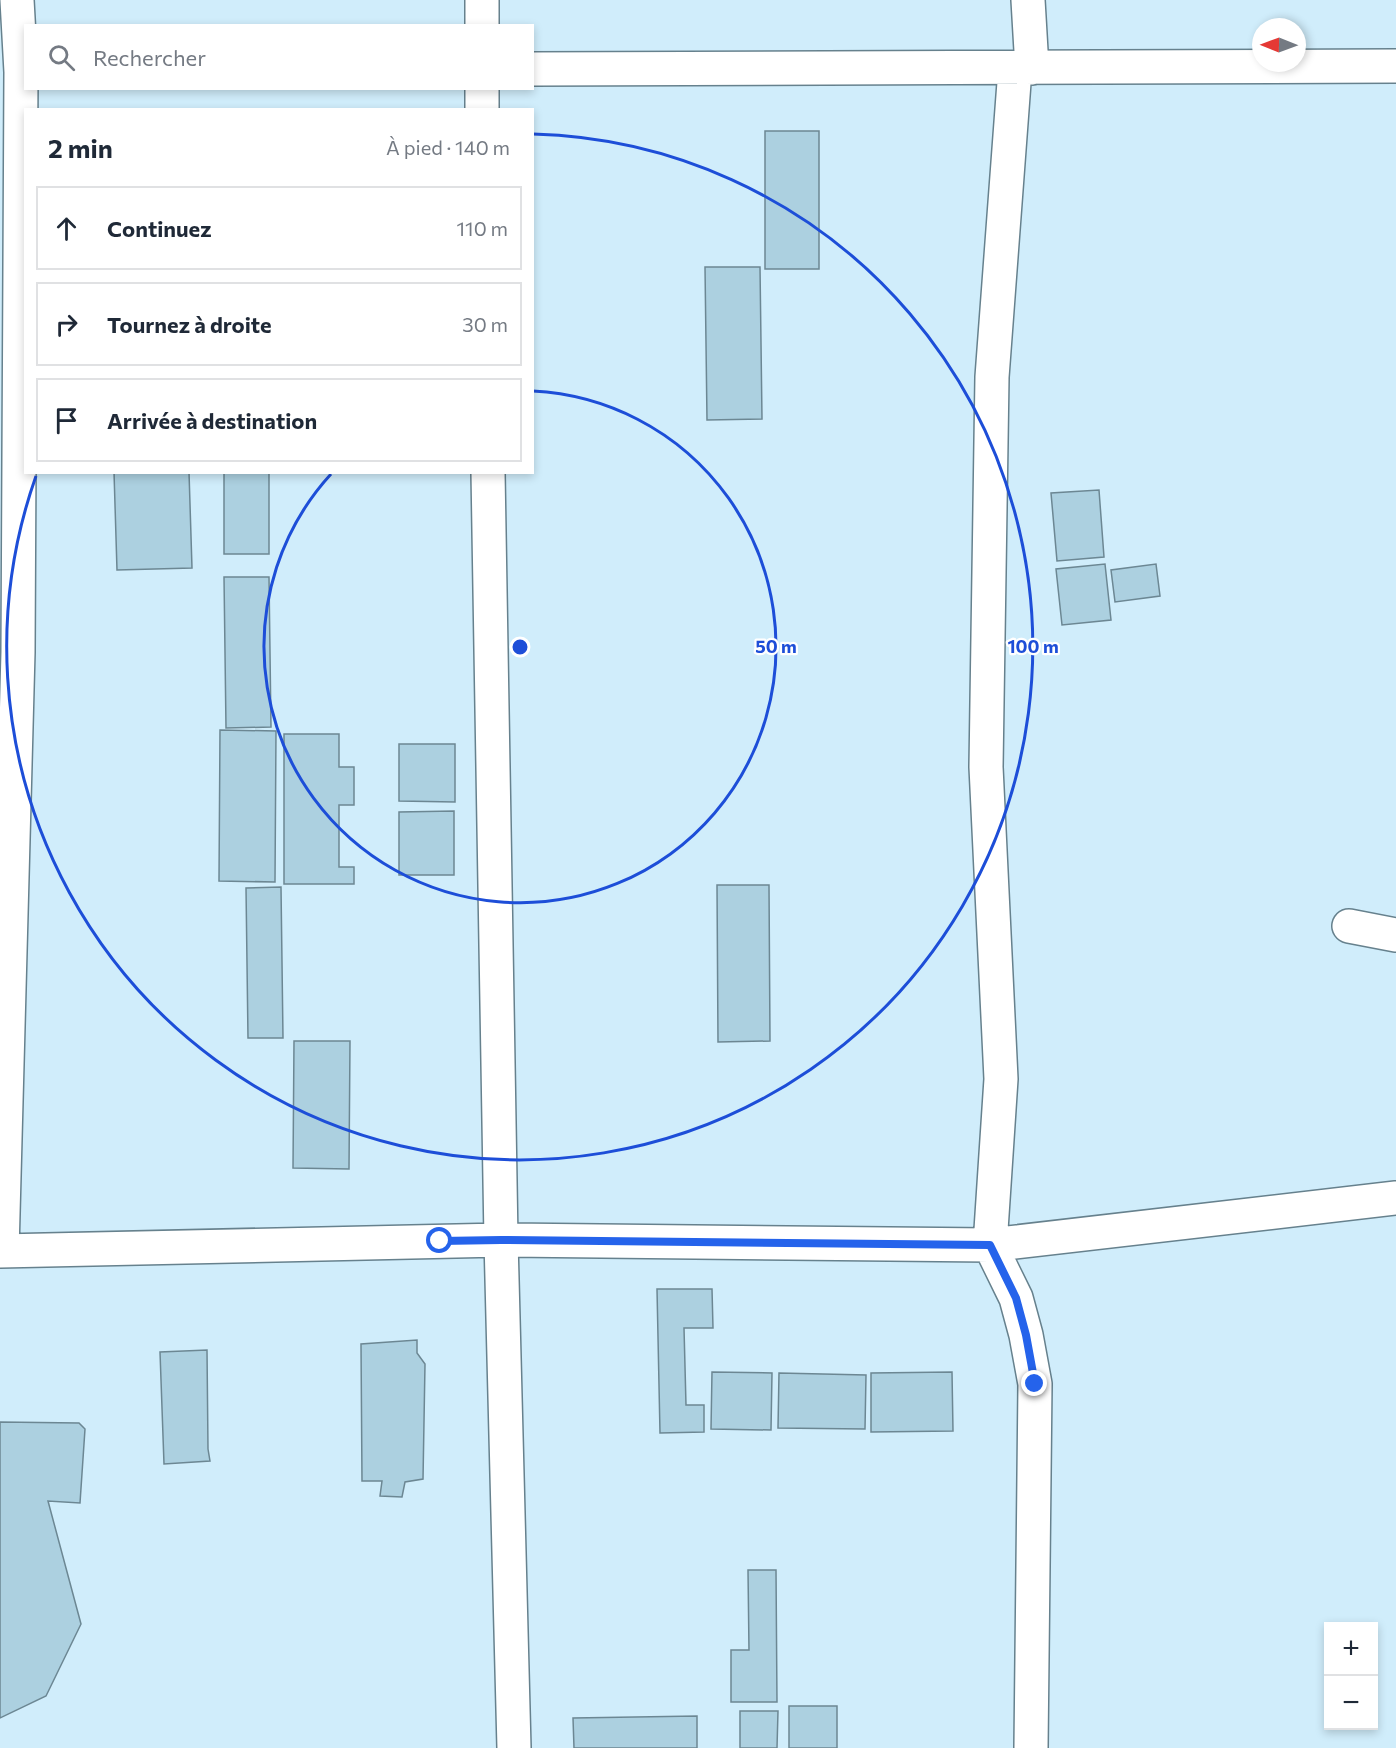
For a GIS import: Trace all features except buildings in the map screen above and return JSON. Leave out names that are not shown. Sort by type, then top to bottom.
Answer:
[{"type":"street","points":[[17,0],[1,1251],[501,1240],[990,1245],[1396,1198]]},
{"type":"street","points":[[482,0],[482,24]]},
{"type":"street","points":[[1028,0],[992,377],[986,768],[1001,1079],[990,1245],[1016,1298],[1035,1384],[1031,1748]]},
{"type":"street","points":[[534,69],[1396,66]]},
{"type":"street","points":[[482,90],[483,108]]},
{"type":"street","points":[[488,474],[501,1240],[514,1748]]},
{"type":"street","points":[[1349,927],[1396,935]]},
{"type":"route","points":[[440,1241],[990,1245],[1016,1298],[1035,1384]]}]
